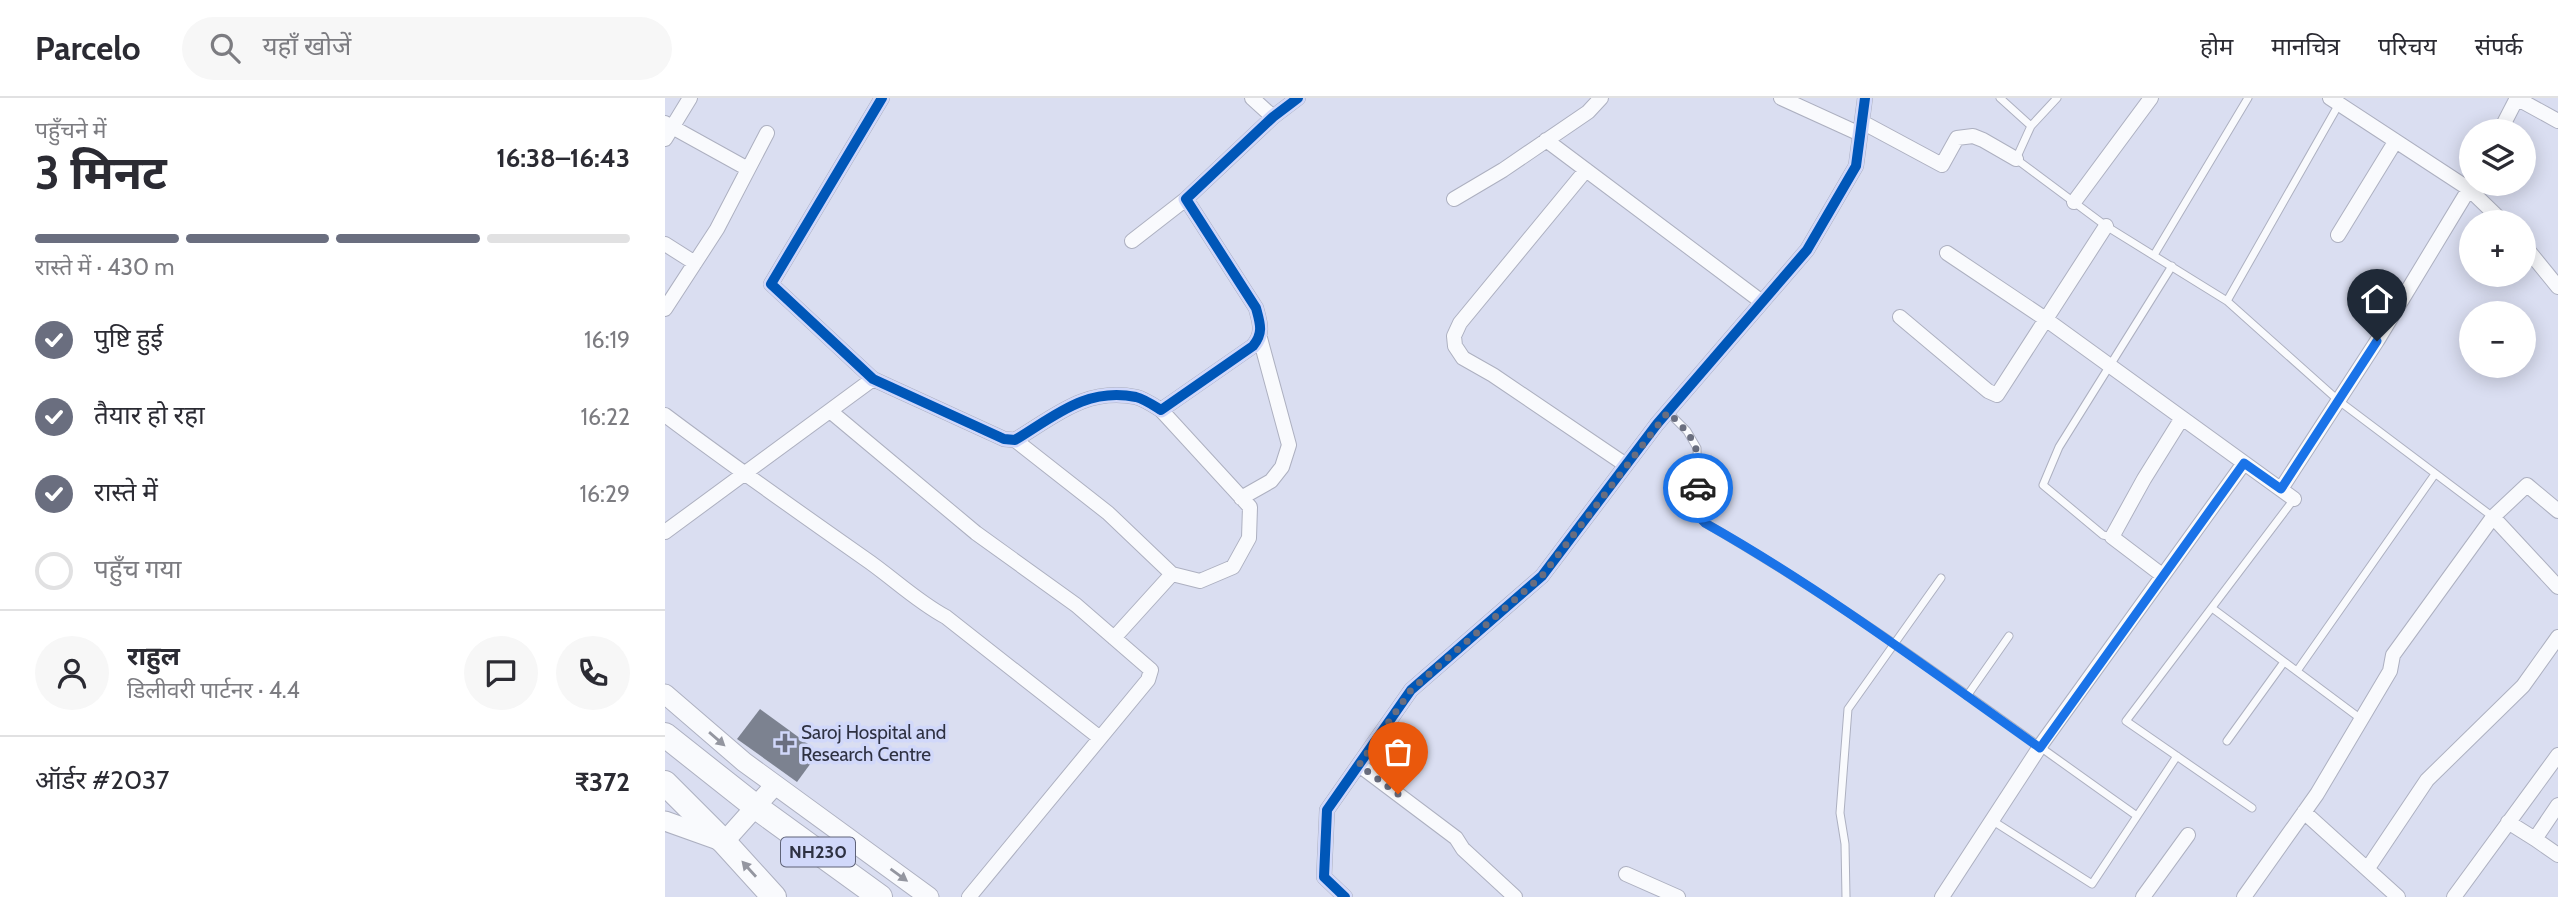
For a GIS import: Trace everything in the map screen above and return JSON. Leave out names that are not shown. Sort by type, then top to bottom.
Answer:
[{"type":"highway","name":"NH230","points":[[665,735],[757,807],[880,897]]},
{"type":"highway","name":"NH230","points":[[665,783],[774,897]]},
{"type":"street","points":[[690,98],[667,130],[748,169]]},
{"type":"street","points":[[882,98],[771,284],[873,379],[1003,439],[1015,440],[1108,513],[1172,574],[1200,581],[1233,567],[1249,538],[1249,507],[1161,410],[1138,397],[1103,396],[1083,399],[1015,440]]},
{"type":"street","points":[[1252,98],[1273,117]]},
{"type":"street","points":[[1132,241],[1186,199],[1273,117],[1298,98]]},
{"type":"street","points":[[1454,199],[1503,170],[1588,112],[1601,98]]},
{"type":"street","points":[[1781,98],[1861,128],[1942,165],[1957,138],[1973,136],[2016,159]]},
{"type":"street","points":[[1345,897],[1324,877],[1327,810],[1411,690],[1542,576],[1668,412],[1807,250],[1856,166],[1865,98]]},
{"type":"street","points":[[2074,202],[2151,98]]},
{"type":"street","points":[[2507,119],[2518,98],[2558,121]]},
{"type":"street","points":[[2335,101],[2395,142],[2459,180]]},
{"type":"street","points":[[665,309],[717,229],[767,133]]},
{"type":"street","points":[[1546,140],[1762,302]]},
{"type":"street","points":[[2338,235],[2395,142]]},
{"type":"street","points":[[1585,170],[1460,323],[1454,336],[1455,346],[1463,358],[1493,375],[1626,465]]},
{"type":"street","points":[[2281,489],[2339,401],[2464,196]]},
{"type":"street","points":[[2479,196],[2492,210]]},
{"type":"street","points":[[1186,199],[1256,308],[1261,327],[1260,338],[1289,445],[1282,467],[1271,481],[1241,498]]},
{"type":"street","points":[[1900,317],[1988,391],[1997,395],[2106,226]]},
{"type":"street","points":[[665,244],[695,263]]},
{"type":"street","points":[[1947,253],[2045,318],[2294,499]]},
{"type":"street","points":[[2536,260],[2558,287]]},
{"type":"street","points":[[1161,410],[1253,346],[1260,338]]},
{"type":"street","points":[[665,532],[873,379]]},
{"type":"street","points":[[830,411],[976,533],[1076,605],[1151,670],[1148,680],[969,897]]},
{"type":"street","points":[[665,415],[743,474],[893,578],[924,606],[946,617],[1100,738]]},
{"type":"street","points":[[2162,575],[2112,537],[2182,418]]},
{"type":"street","points":[[1941,897],[2040,748],[2244,463]]},
{"type":"street","points":[[2244,897],[2304,812],[2390,671],[2393,655],[2493,517],[2527,485],[2558,510]]},
{"type":"street","points":[[2493,517],[2558,587]]},
{"type":"street","points":[[1115,638],[1172,574]]},
{"type":"street","points":[[2368,868],[2427,779],[2523,686],[2558,637]]},
{"type":"street","points":[[665,694],[744,762],[929,897]]},
{"type":"street","points":[[2454,897],[2558,755]]},
{"type":"street","points":[[1359,765],[1456,838],[1463,849],[1515,897]]},
{"type":"street","points":[[665,821],[724,842],[775,785]]},
{"type":"street","points":[[2535,839],[2558,805]]},
{"type":"street","points":[[2304,812],[2398,897]]},
{"type":"street","points":[[2508,821],[2558,855]]},
{"type":"street","points":[[2143,897],[2187,835]]},
{"type":"street","points":[[1626,874],[1678,897]]},
{"type":"lane","points":[[2000,98],[2031,126]]},
{"type":"lane","points":[[2057,98],[2031,126],[2016,159],[2106,226],[2227,301],[2339,401],[2493,517]]},
{"type":"lane","points":[[2154,255],[2248,98]]},
{"type":"lane","points":[[2227,301],[2335,101]]},
{"type":"lane","points":[[2112,537],[2102,535],[2043,485],[2059,447],[2172,266]]},
{"type":"lane","points":[[1668,412],[1687,431],[1697,448],[1698,516],[1705,523],[1781,567],[2137,816]]},
{"type":"lane","points":[[2297,671],[2435,474]]},
{"type":"lane","points":[[2252,808],[2126,721],[2294,499]]},
{"type":"lane","points":[[1846,897],[1845,845],[1840,813],[1849,709],[1941,578]]},
{"type":"lane","points":[[2212,608],[2361,719]]},
{"type":"lane","points":[[1967,696],[2009,636]]},
{"type":"lane","points":[[2227,741],[2284,662]]},
{"type":"lane","points":[[1992,820],[2092,884],[2176,756]]},
{"type":"building","points":[[760,709],[819,752],[797,782],[737,739]]},
{"type":"cycle path","points":[[882,98],[771,284],[873,379],[1004,439],[1015,440],[1058,413],[1102,396],[1136,397],[1161,410],[1253,346],[1260,332],[1256,308],[1186,199],[1273,117],[1298,98]]},
{"type":"cycle path","points":[[1345,897],[1324,877],[1327,810],[1411,690],[1542,576],[1657,424],[1807,250],[1856,166],[1865,98]]},
{"type":"way so far","points":[[1398,794],[1359,765],[1411,690],[1542,576],[1668,412],[1687,431],[1697,448],[1698,488]]},
{"type":"place","name":"Saroj Hospital and Research Centre","points":[[785,743]]},
{"type":"route","points":[[1698,488],[1698,516],[1705,523],[1770,560],[2040,748],[2244,463],[2281,489],[2377,341]]}]
